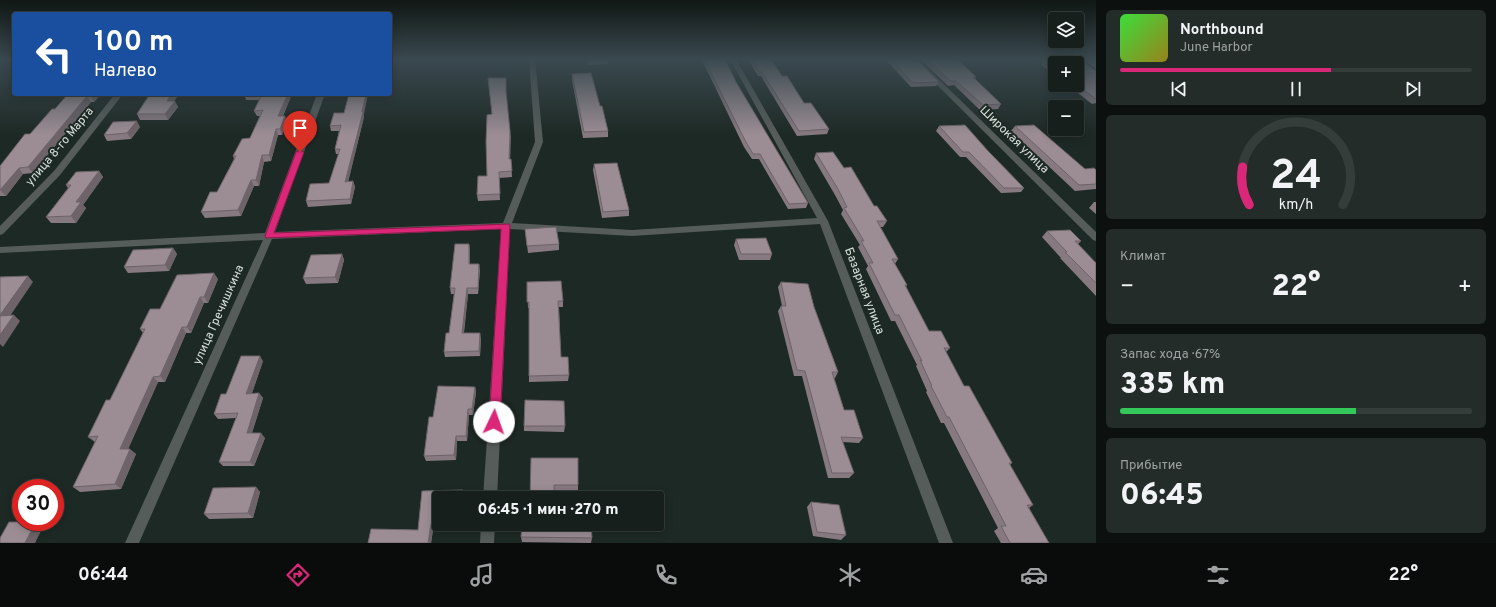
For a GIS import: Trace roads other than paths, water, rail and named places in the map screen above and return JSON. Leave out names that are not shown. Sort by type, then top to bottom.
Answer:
[{"type":"street","points":[[490,491],[506,226],[539,142],[534,84]]},
{"type":"street","name":"Базарная улица","points":[[747,84],[823,221],[946,543]]},
{"type":"street","name":"Широкая улица","points":[[940,84],[1096,238]]},
{"type":"street","name":"улица 8-го Марта","points":[[0,232],[57,174],[118,96]]},
{"type":"street","name":"улица Гречишкина","points":[[132,543],[269,236],[320,96]]},
{"type":"street","points":[[0,250],[269,236],[506,226],[632,233],[823,221]]},
{"type":"street","points":[[487,543],[488,531]]}]
